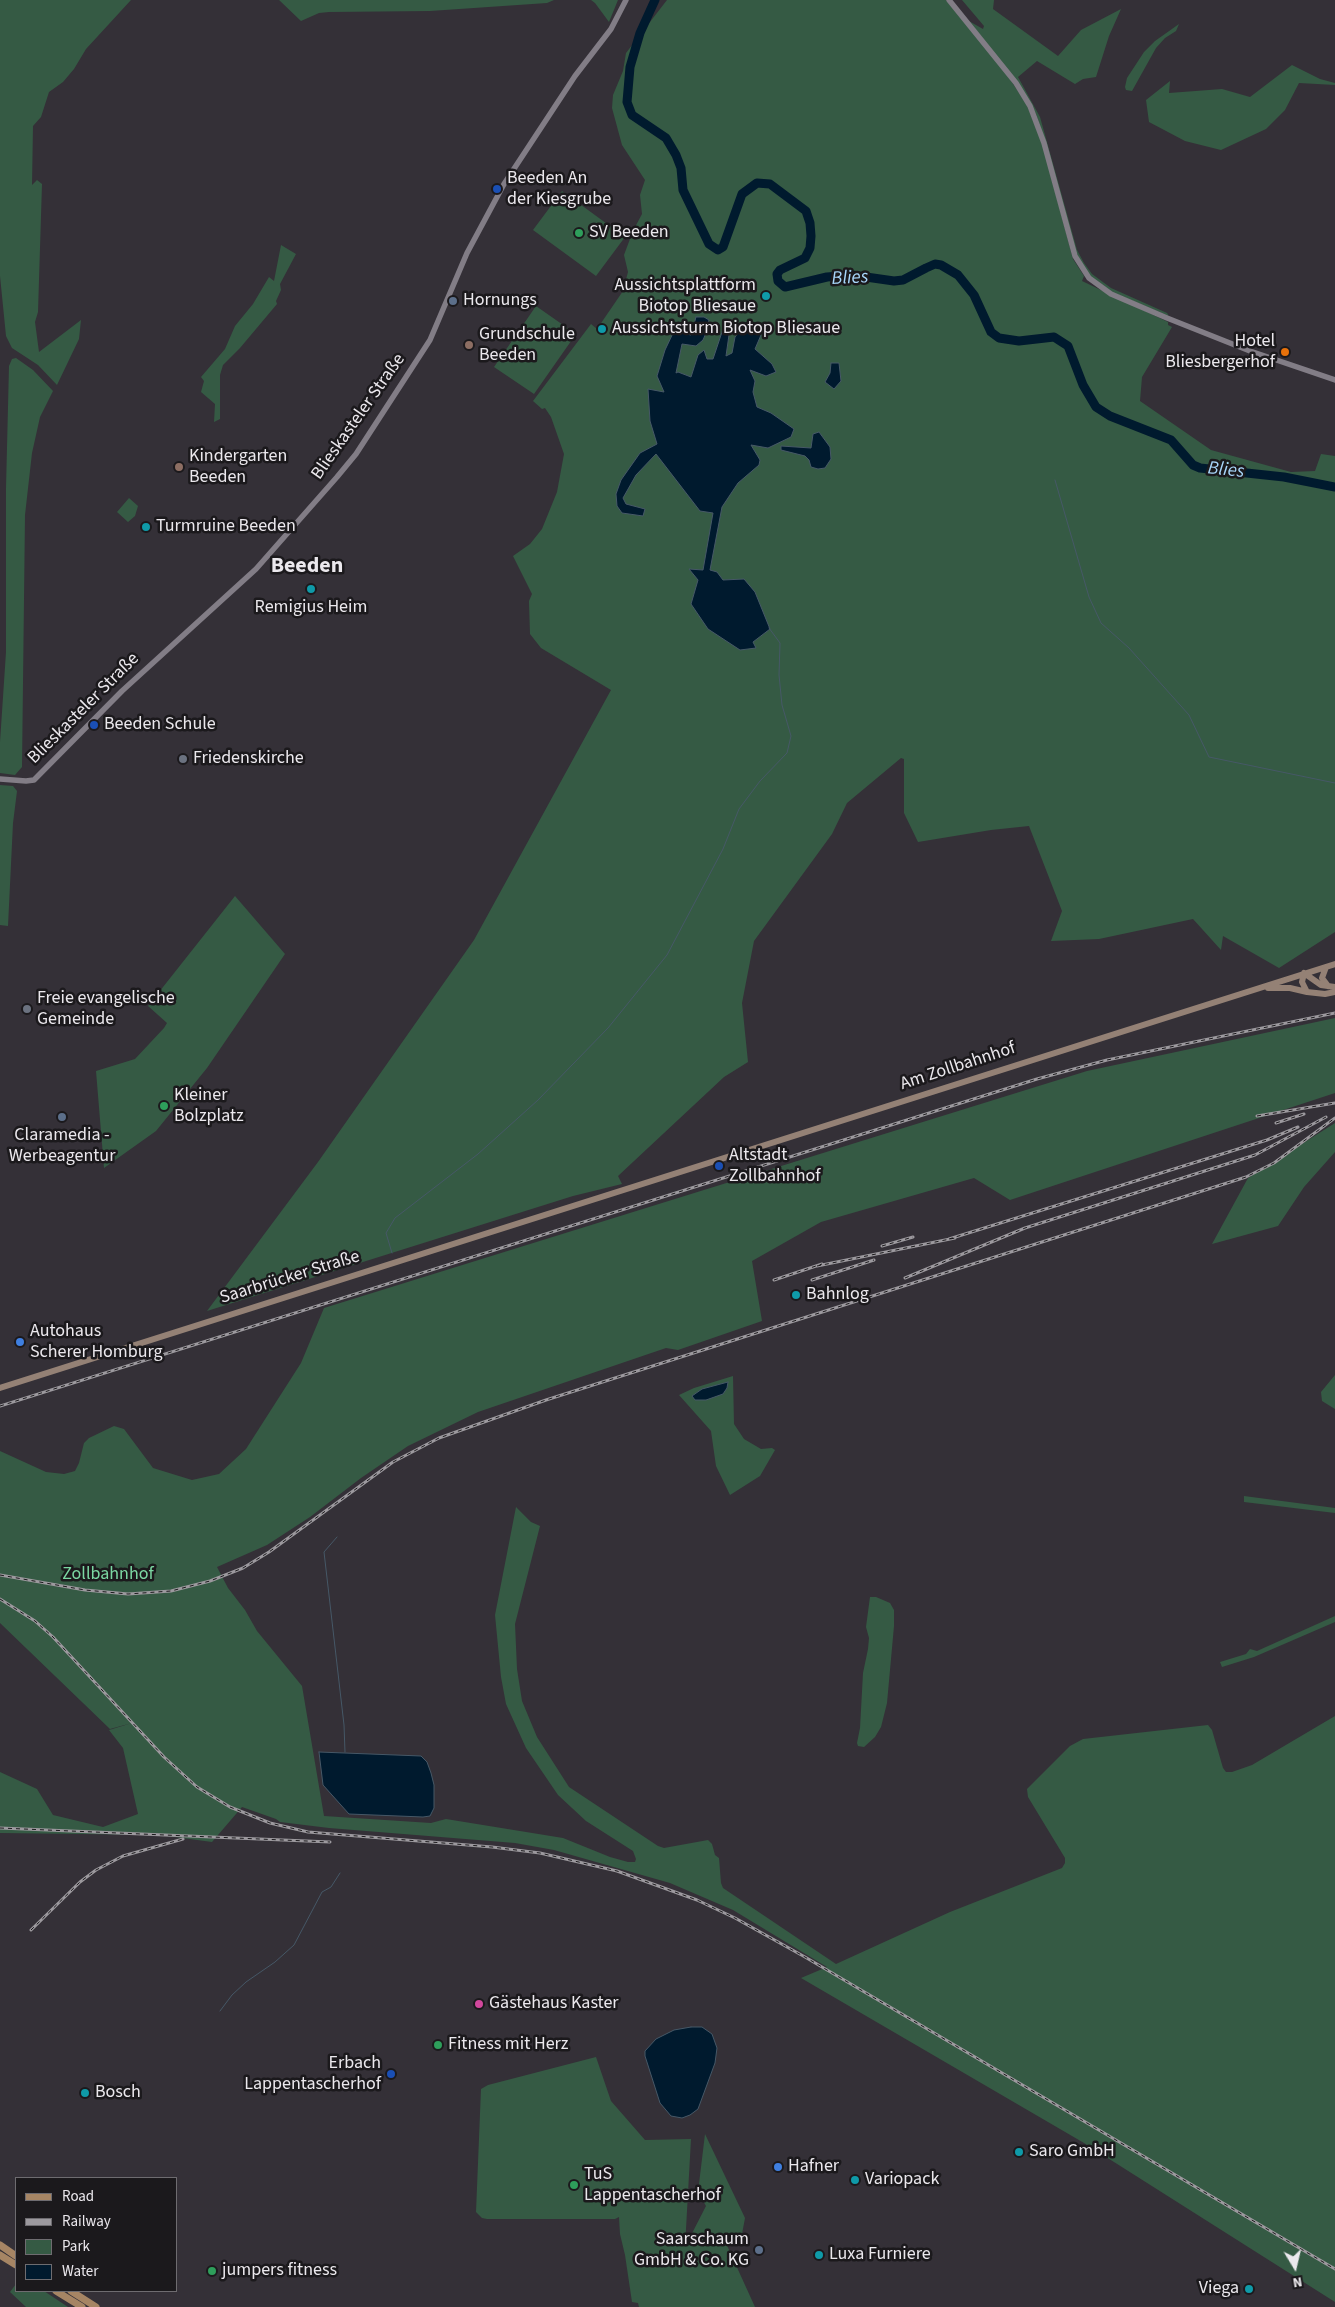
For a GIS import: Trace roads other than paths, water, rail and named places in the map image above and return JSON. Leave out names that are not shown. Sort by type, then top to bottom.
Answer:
[{"type":"main road","name":"Am Zollbahnhof","points":[[590,1200],[1335,964]]},
{"type":"main road","points":[[1326,966],[1322,978],[1332,987]]},
{"type":"main road","points":[[1307,992],[1302,982],[1304,973],[1316,982],[1332,987]]},
{"type":"main road","points":[[1259,988],[1283,987],[1325,994],[1335,992]]},
{"type":"main road","name":"Saarbrücker Straße","points":[[0,1388],[590,1200]]},
{"type":"main road","points":[[0,2245],[15,2255]]},
{"type":"main road","points":[[0,2255],[15,2264]]},
{"type":"main road","points":[[58,2292],[82,2307]]},
{"type":"main road","points":[[73,2292],[96,2307]]},
{"type":"street","points":[[949,0],[1016,83],[1030,106],[1044,143],[1075,256],[1083,271],[1094,283],[1111,294],[1167,318],[1250,351],[1335,380]]},
{"type":"street","name":"Blieskasteler Straße","points":[[0,779],[34,780],[122,691],[256,569],[318,500],[356,454],[430,340],[467,254],[504,184],[575,76],[610,29],[625,2]]},
{"type":"water","points":[[696,317],[704,317],[709,320],[706,333],[703,340],[696,346],[682,344],[676,373],[691,377],[698,355],[704,350],[707,359],[713,359],[725,323],[731,321],[726,356],[732,353],[735,337],[744,327],[752,329],[761,335],[755,349],[772,364],[776,372],[766,376],[750,370],[755,381],[753,392],[757,407],[771,413],[794,429],[791,437],[768,448],[751,445],[760,460],[759,465],[738,483],[722,507],[710,570],[717,572],[723,580],[744,579],[755,592],[770,629],[753,642],[756,648],[740,650],[708,629],[691,604],[698,580],[689,569],[703,570],[713,513],[700,511],[656,454],[636,475],[623,498],[626,504],[645,509],[643,516],[622,513],[617,506],[616,494],[621,480],[640,453],[657,444],[650,421],[648,389],[664,392],[657,376],[665,350],[674,331],[691,335]]},
{"type":"water","points":[[831,363],[839,363],[841,381],[834,389],[825,382],[830,373]]},
{"type":"water","points":[[819,432],[830,447],[831,459],[825,468],[811,467],[809,460],[805,456],[781,450],[781,446],[811,448],[813,434]]},
{"type":"water","points":[[728,1382],[723,1394],[706,1400],[695,1400],[692,1396],[702,1389]]},
{"type":"water","points":[[319,1752],[421,1756],[427,1762],[434,1785],[434,1808],[430,1816],[349,1814],[323,1785]]},
{"type":"water","points":[[702,2027],[712,2034],[717,2048],[715,2063],[698,2109],[682,2118],[671,2116],[660,2103],[645,2051],[656,2039],[674,2030]]},
{"type":"waterway","name":"Blies","points":[[655,0],[640,33],[630,67],[627,102],[632,115],[666,138],[676,155],[681,168],[683,190],[709,244],[718,250],[723,247],[742,194],[757,183],[770,184],[806,211],[810,223],[810,248],[805,258],[780,270],[777,274],[778,281],[785,287],[827,277],[852,275],[894,281],[903,280],[935,264],[941,265],[958,275],[974,295],[991,332],[999,338],[1019,341],[1054,337],[1068,346],[1083,385],[1096,407],[1110,416],[1171,440],[1193,465],[1200,468],[1284,477],[1335,487]]},
{"type":"waterway","points":[[1055,480],[1089,597],[1101,623],[1129,648],[1189,715],[1209,757],[1335,783]]},
{"type":"waterway","points":[[392,1253],[386,1233],[395,1218],[478,1154],[538,1100],[608,1028],[667,955],[723,849],[739,809],[760,781],[787,753],[791,736],[782,705],[779,675],[780,643],[769,628]]},
{"type":"waterway","points":[[337,1537],[324,1552],[344,1725],[345,1752]]},
{"type":"waterway","points":[[220,2011],[232,1995],[246,1982],[275,1962],[294,1945],[322,1892],[331,1887],[340,1873]]},
{"type":"railway","points":[[0,1406],[1037,1079],[1107,1060],[1335,1013]]},
{"type":"railway","points":[[1257,1116],[1335,1103]]},
{"type":"railway","points":[[1276,1123],[1304,1114]]},
{"type":"railway","points":[[905,1278],[1025,1228],[1255,1155],[1326,1117]]},
{"type":"railway","points":[[0,1575],[85,1590],[128,1594],[171,1591],[210,1581],[243,1568],[269,1552],[393,1462],[439,1438],[546,1400],[1246,1177],[1274,1163],[1335,1118]]},
{"type":"railway","points":[[949,1239],[1267,1140],[1298,1127]]},
{"type":"railway","points":[[882,1246],[913,1237]]},
{"type":"railway","points":[[817,1266],[955,1238]]},
{"type":"railway","points":[[812,1280],[874,1260]]},
{"type":"railway","points":[[774,1280],[822,1264]]},
{"type":"railway","points":[[0,1599],[35,1621],[53,1637],[164,1757],[197,1787],[230,1807],[270,1823],[308,1832],[492,1847],[540,1853],[617,1871],[697,1900],[735,1918],[805,1957],[1335,2269]]},
{"type":"railway","points":[[0,1828],[330,1842]]},
{"type":"railway","points":[[31,1930],[80,1882],[96,1870],[123,1856],[183,1839]]},
{"type":"place","name":"Beeden An der Kiesgrube","points":[[497,189]]},
{"type":"place","name":"SV Beeden","points":[[579,233]]},
{"type":"place","name":"Aussichtsplattform Biotop Bliesaue","points":[[766,296]]},
{"type":"place","name":"Hornungs","points":[[453,301]]},
{"type":"place","name":"Aussichtsturm Biotop Bliesaue","points":[[602,329]]},
{"type":"place","name":"Grundschule Beeden","points":[[469,345]]},
{"type":"place","name":"Hotel Bliesbergerhof","points":[[1285,352]]},
{"type":"place","name":"Kindergarten Beeden","points":[[179,467]]},
{"type":"place","name":"Turmruine Beeden","points":[[146,527]]},
{"type":"place","name":"Remigius Heim","points":[[311,589]]},
{"type":"place","name":"Beeden Schule","points":[[94,725]]},
{"type":"place","name":"Friedenskirche","points":[[183,759]]},
{"type":"place","name":"Freie evangelische Gemeinde","points":[[27,1009]]},
{"type":"place","name":"Kleiner Bolzplatz","points":[[164,1106]]},
{"type":"place","name":"Claramedia - Werbeagentur","points":[[62,1117]]},
{"type":"place","name":"Altstadt Zollbahnhof","points":[[719,1166]]},
{"type":"place","name":"Bahnlog","points":[[796,1295]]},
{"type":"place","name":"Autohaus Scherer Homburg","points":[[20,1342]]},
{"type":"place","name":"Gästehaus Kaster","points":[[479,2004]]},
{"type":"place","name":"Fitness mit Herz","points":[[438,2045]]},
{"type":"place","name":"Erbach Lappentascherhof","points":[[391,2074]]},
{"type":"place","name":"Bosch","points":[[85,2093]]},
{"type":"place","name":"Saro GmbH","points":[[1019,2152]]},
{"type":"place","name":"Hafner","points":[[778,2167]]},
{"type":"place","name":"Variopack","points":[[855,2180]]},
{"type":"place","name":"TuS Lappentascherhof","points":[[574,2185]]},
{"type":"place","name":"Saarschaum GmbH & Co. KG","points":[[759,2250]]},
{"type":"place","name":"Luxa Furniere","points":[[819,2255]]},
{"type":"place","name":"jumpers fitness","points":[[212,2271]]},
{"type":"place","name":"Viega","points":[[1249,2289]]},
{"type":"district","name":"Beeden","points":[[307,567]]},
{"type":"park label","name":"Zollbahnhof","points":[[108,1575]]}]
